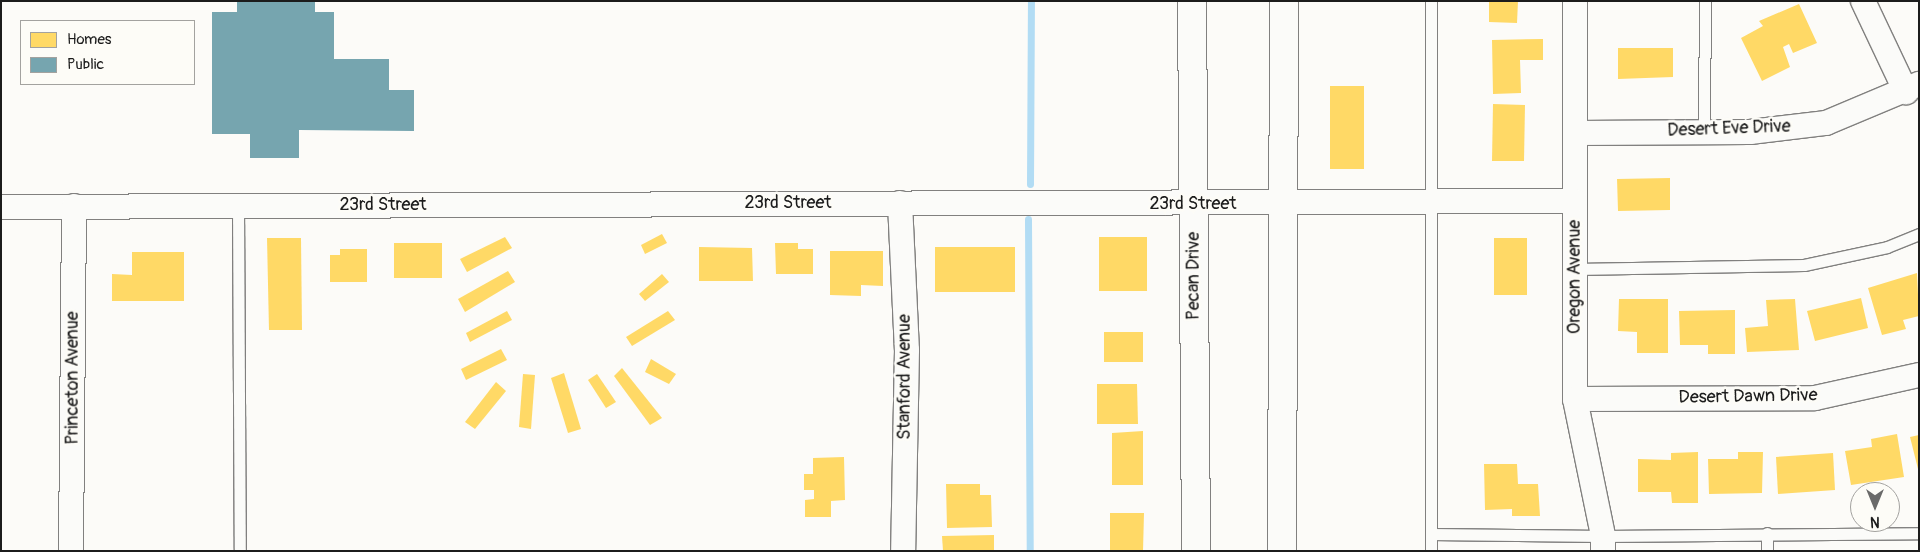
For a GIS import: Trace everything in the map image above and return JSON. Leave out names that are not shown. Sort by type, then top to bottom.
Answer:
[{"type":"main road","name":"Pecan Drive","points":[[1192,1],[1196,551]]},
{"type":"main road","points":[[1282,551],[1284,1]]},
{"type":"street","name":"Oregon Avenue","points":[[1575,1],[1575,399],[1603,544]]},
{"type":"street","name":"Desert Eve Drive","points":[[1576,133],[1750,132],[1826,123],[1913,88],[1863,1]]},
{"type":"street","name":"23rd Street","points":[[1,207],[1574,202]]},
{"type":"street","name":"Stanford Avenue","points":[[900,203],[907,350],[903,551]]},
{"type":"street","name":"Princeton Avenue","points":[[71,551],[74,206]]},
{"type":"street","name":"Desert Dawn Drive","points":[[1575,399],[1815,398],[1919,375]]},
{"type":"lane","points":[[1431,1],[1431,551]]},
{"type":"lane","points":[[1704,132],[1705,1]]},
{"type":"lane","points":[[238,206],[240,551]]},
{"type":"lane","points":[[1574,269],[1804,265],[1887,247],[1919,234]]},
{"type":"lane","points":[[1431,534],[1603,544],[1767,533],[1919,533]]},
{"type":"lane","points":[[1767,533],[1767,551]]},
{"type":"building: Homes","points":[[1489,1],[1518,1],[1517,23],[1489,22]]},
{"type":"building: Homes","points":[[1799,4],[1817,43],[1793,53],[1789,44],[1783,47],[1790,67],[1762,81],[1741,38],[1763,26],[1759,21]]},
{"type":"building: Homes","points":[[1543,39],[1543,60],[1520,60],[1521,93],[1493,94],[1492,40]]},
{"type":"building: Homes","points":[[1618,48],[1673,48],[1673,77],[1618,79]]},
{"type":"building: Homes","points":[[1330,86],[1364,86],[1364,169],[1330,169]]},
{"type":"building: Homes","points":[[1493,104],[1525,105],[1524,161],[1492,161]]},
{"type":"building: Homes","points":[[1670,178],[1670,210],[1618,211],[1617,179]]},
{"type":"building: Homes","points":[[662,234],[667,243],[645,254],[641,245]]},
{"type":"building: Homes","points":[[505,237],[512,248],[467,272],[460,259]]},
{"type":"building: Homes","points":[[1099,237],[1147,237],[1147,291],[1099,291]]},
{"type":"building: Homes","points":[[267,238],[301,238],[302,330],[269,330]]},
{"type":"building: Homes","points":[[1494,238],[1527,238],[1527,295],[1494,295]]},
{"type":"building: Homes","points":[[394,243],[442,243],[442,278],[394,278]]},
{"type":"building: Homes","points":[[775,243],[798,243],[798,249],[813,249],[813,274],[776,274]]},
{"type":"building: Homes","points":[[699,247],[752,248],[753,281],[699,281]]},
{"type":"building: Homes","points":[[935,247],[1015,247],[1015,292],[935,292]]},
{"type":"building: Homes","points":[[340,249],[367,249],[367,282],[330,282],[330,255],[340,255]]},
{"type":"building: Homes","points":[[830,251],[883,251],[883,286],[861,285],[861,296],[830,295]]},
{"type":"building: Homes","points":[[132,252],[184,252],[184,301],[112,301],[112,274],[132,275]]},
{"type":"building: Homes","points":[[508,271],[515,282],[465,312],[458,299]]},
{"type":"building: Homes","points":[[1917,273],[1919,316],[1903,320],[1906,329],[1882,335],[1868,288]]},
{"type":"building: Homes","points":[[662,274],[669,282],[645,301],[639,294]]},
{"type":"building: Homes","points":[[1861,298],[1868,328],[1815,341],[1807,311]]},
{"type":"building: Homes","points":[[1619,299],[1668,299],[1668,353],[1637,353],[1637,332],[1618,331]]},
{"type":"building: Homes","points":[[1795,299],[1799,350],[1747,352],[1745,328],[1768,326],[1766,300]]},
{"type":"building: Homes","points":[[1735,310],[1735,354],[1708,354],[1708,345],[1680,345],[1679,311]]},
{"type":"building: Homes","points":[[507,311],[512,320],[470,342],[466,333]]},
{"type":"building: Homes","points":[[668,311],[675,320],[632,346],[626,337]]},
{"type":"building: Homes","points":[[1104,332],[1143,332],[1143,362],[1104,362]]},
{"type":"building: Homes","points":[[501,349],[507,360],[466,380],[461,369]]},
{"type":"building: Homes","points":[[651,359],[676,374],[669,384],[645,372]]},
{"type":"building: Homes","points":[[622,368],[662,418],[650,425],[614,376]]},
{"type":"building: Homes","points":[[564,373],[581,429],[568,433],[551,378]]},
{"type":"building: Homes","points":[[523,374],[535,375],[531,429],[519,427]]},
{"type":"building: Homes","points":[[597,374],[616,402],[606,408],[588,380]]},
{"type":"building: Homes","points":[[496,382],[506,391],[475,429],[465,422]]},
{"type":"building: Homes","points":[[1097,384],[1137,384],[1138,424],[1097,424]]},
{"type":"building: Homes","points":[[1143,431],[1143,485],[1112,485],[1112,433]]},
{"type":"building: Homes","points":[[1897,434],[1904,477],[1871,482],[1850,482],[1845,451],[1872,447],[1871,439]]},
{"type":"building: Homes","points":[[1919,435],[1919,469],[1918,469],[1910,437]]},
{"type":"building: Homes","points":[[1698,452],[1698,503],[1672,503],[1671,492],[1638,492],[1638,459],[1671,460],[1671,453]]},
{"type":"building: Homes","points":[[1738,452],[1763,452],[1762,493],[1709,494],[1708,459],[1738,459]]},
{"type":"building: Homes","points":[[1833,453],[1835,490],[1778,494],[1776,457]]},
{"type":"building: Homes","points":[[844,457],[845,500],[831,501],[831,517],[805,517],[805,500],[814,499],[814,490],[804,490],[804,474],[813,474],[813,458]]},
{"type":"building: Homes","points":[[1484,464],[1517,464],[1518,484],[1538,484],[1540,516],[1512,516],[1512,509],[1485,510]]},
{"type":"building: Homes","points":[[946,484],[980,484],[980,495],[991,495],[992,527],[947,528]]},
{"type":"building: Homes","points":[[1110,513],[1144,513],[1143,551],[1110,551]]},
{"type":"building: Homes","points":[[994,535],[994,551],[943,551],[942,536]]},
{"type":"building: Public","points":[[237,1],[315,1],[315,12],[334,12],[334,59],[389,59],[389,90],[414,90],[414,131],[299,130],[299,158],[250,158],[250,134],[212,134],[212,12],[237,12]]},
{"type":"waterway","points":[[1030,184],[1031,1]]},
{"type":"waterway","points":[[1028,219],[1030,551]]}]
